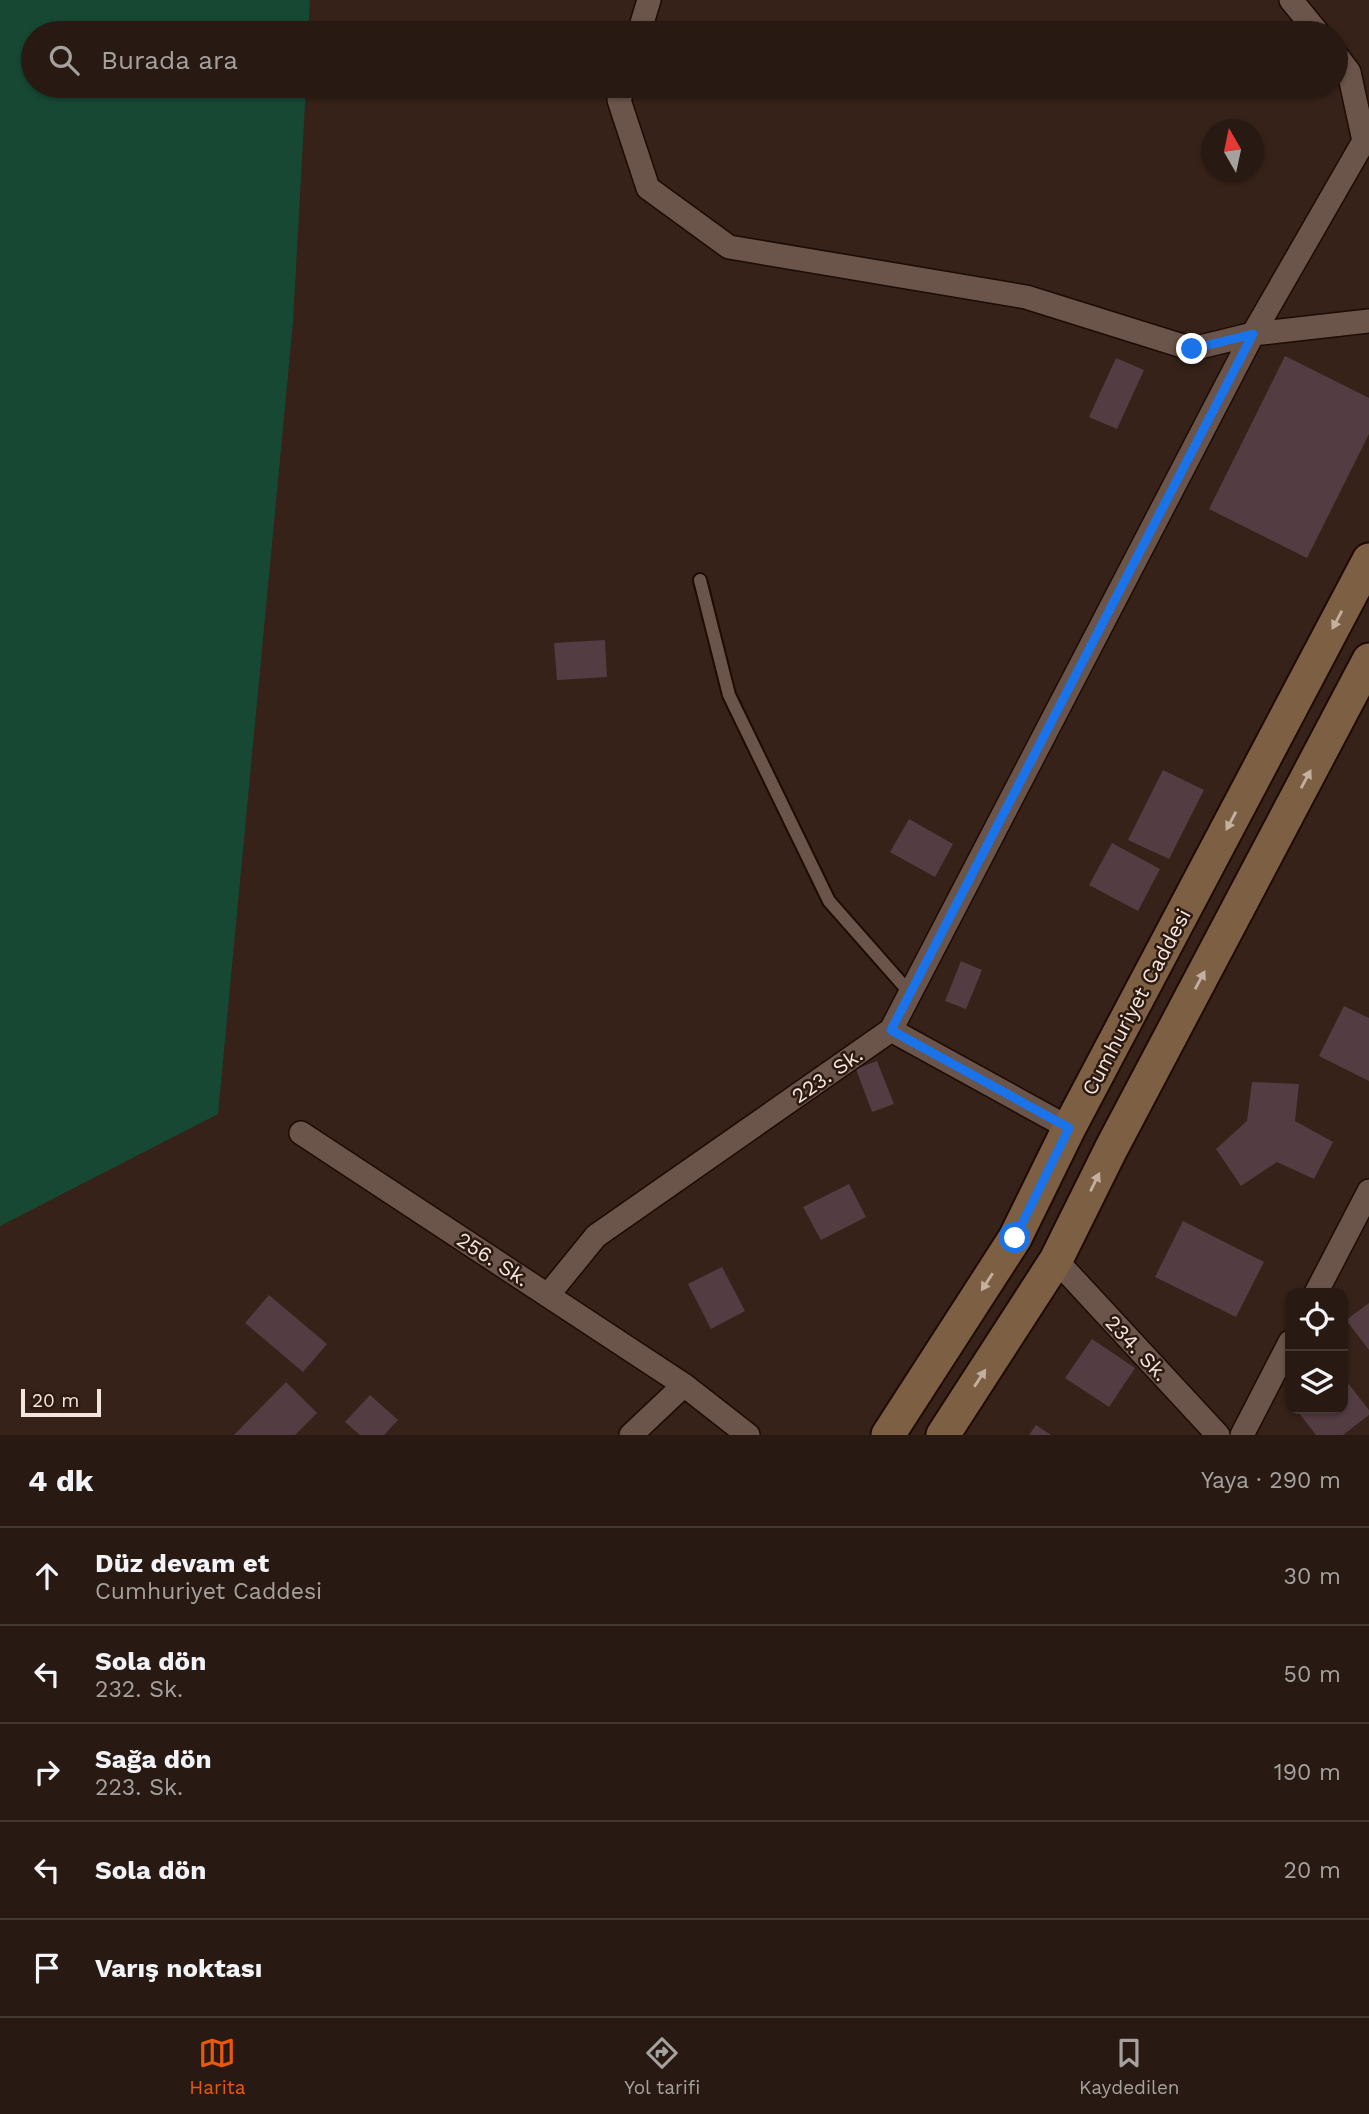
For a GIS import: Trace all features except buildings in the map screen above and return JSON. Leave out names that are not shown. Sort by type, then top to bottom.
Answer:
[{"type":"street","points":[[643,21],[649,0]]},
{"type":"street","points":[[1291,0],[1308,21]]},
{"type":"street","name":"223. Sk.","points":[[548,1295],[596,1236],[891,1030],[1253,334],[1364,141],[1348,71]]},
{"type":"street","points":[[620,98],[648,188],[729,247],[1026,297],[1192,349],[1253,334],[1369,321]]},
{"type":"street","name":"Cumhuriyet Caddesi","points":[[888,1435],[1015,1238],[1069,1128],[1369,560]]},
{"type":"street","points":[[943,1435],[1056,1260],[1111,1149],[1369,660]]},
{"type":"street","points":[[891,1030],[1069,1128]]},
{"type":"street","name":"256. Sk.","points":[[301,1133],[684,1385],[748,1435]]},
{"type":"street","points":[[1319,1288],[1369,1191]]},
{"type":"street","name":"234. Sk.","points":[[1056,1260],[1218,1435]]},
{"type":"street","points":[[1242,1435],[1285,1351]]},
{"type":"street","points":[[631,1435],[684,1385]]},
{"type":"lane","points":[[700,580],[729,695],[829,901],[910,993]]},
{"type":"green space","points":[[0,0],[310,0],[309,21],[21,21],[21,98],[305,98],[293,322],[218,1114],[0,1226]]},
{"type":"route","points":[[1015,1238],[1069,1128],[891,1030],[1253,334],[1192,349]]}]
